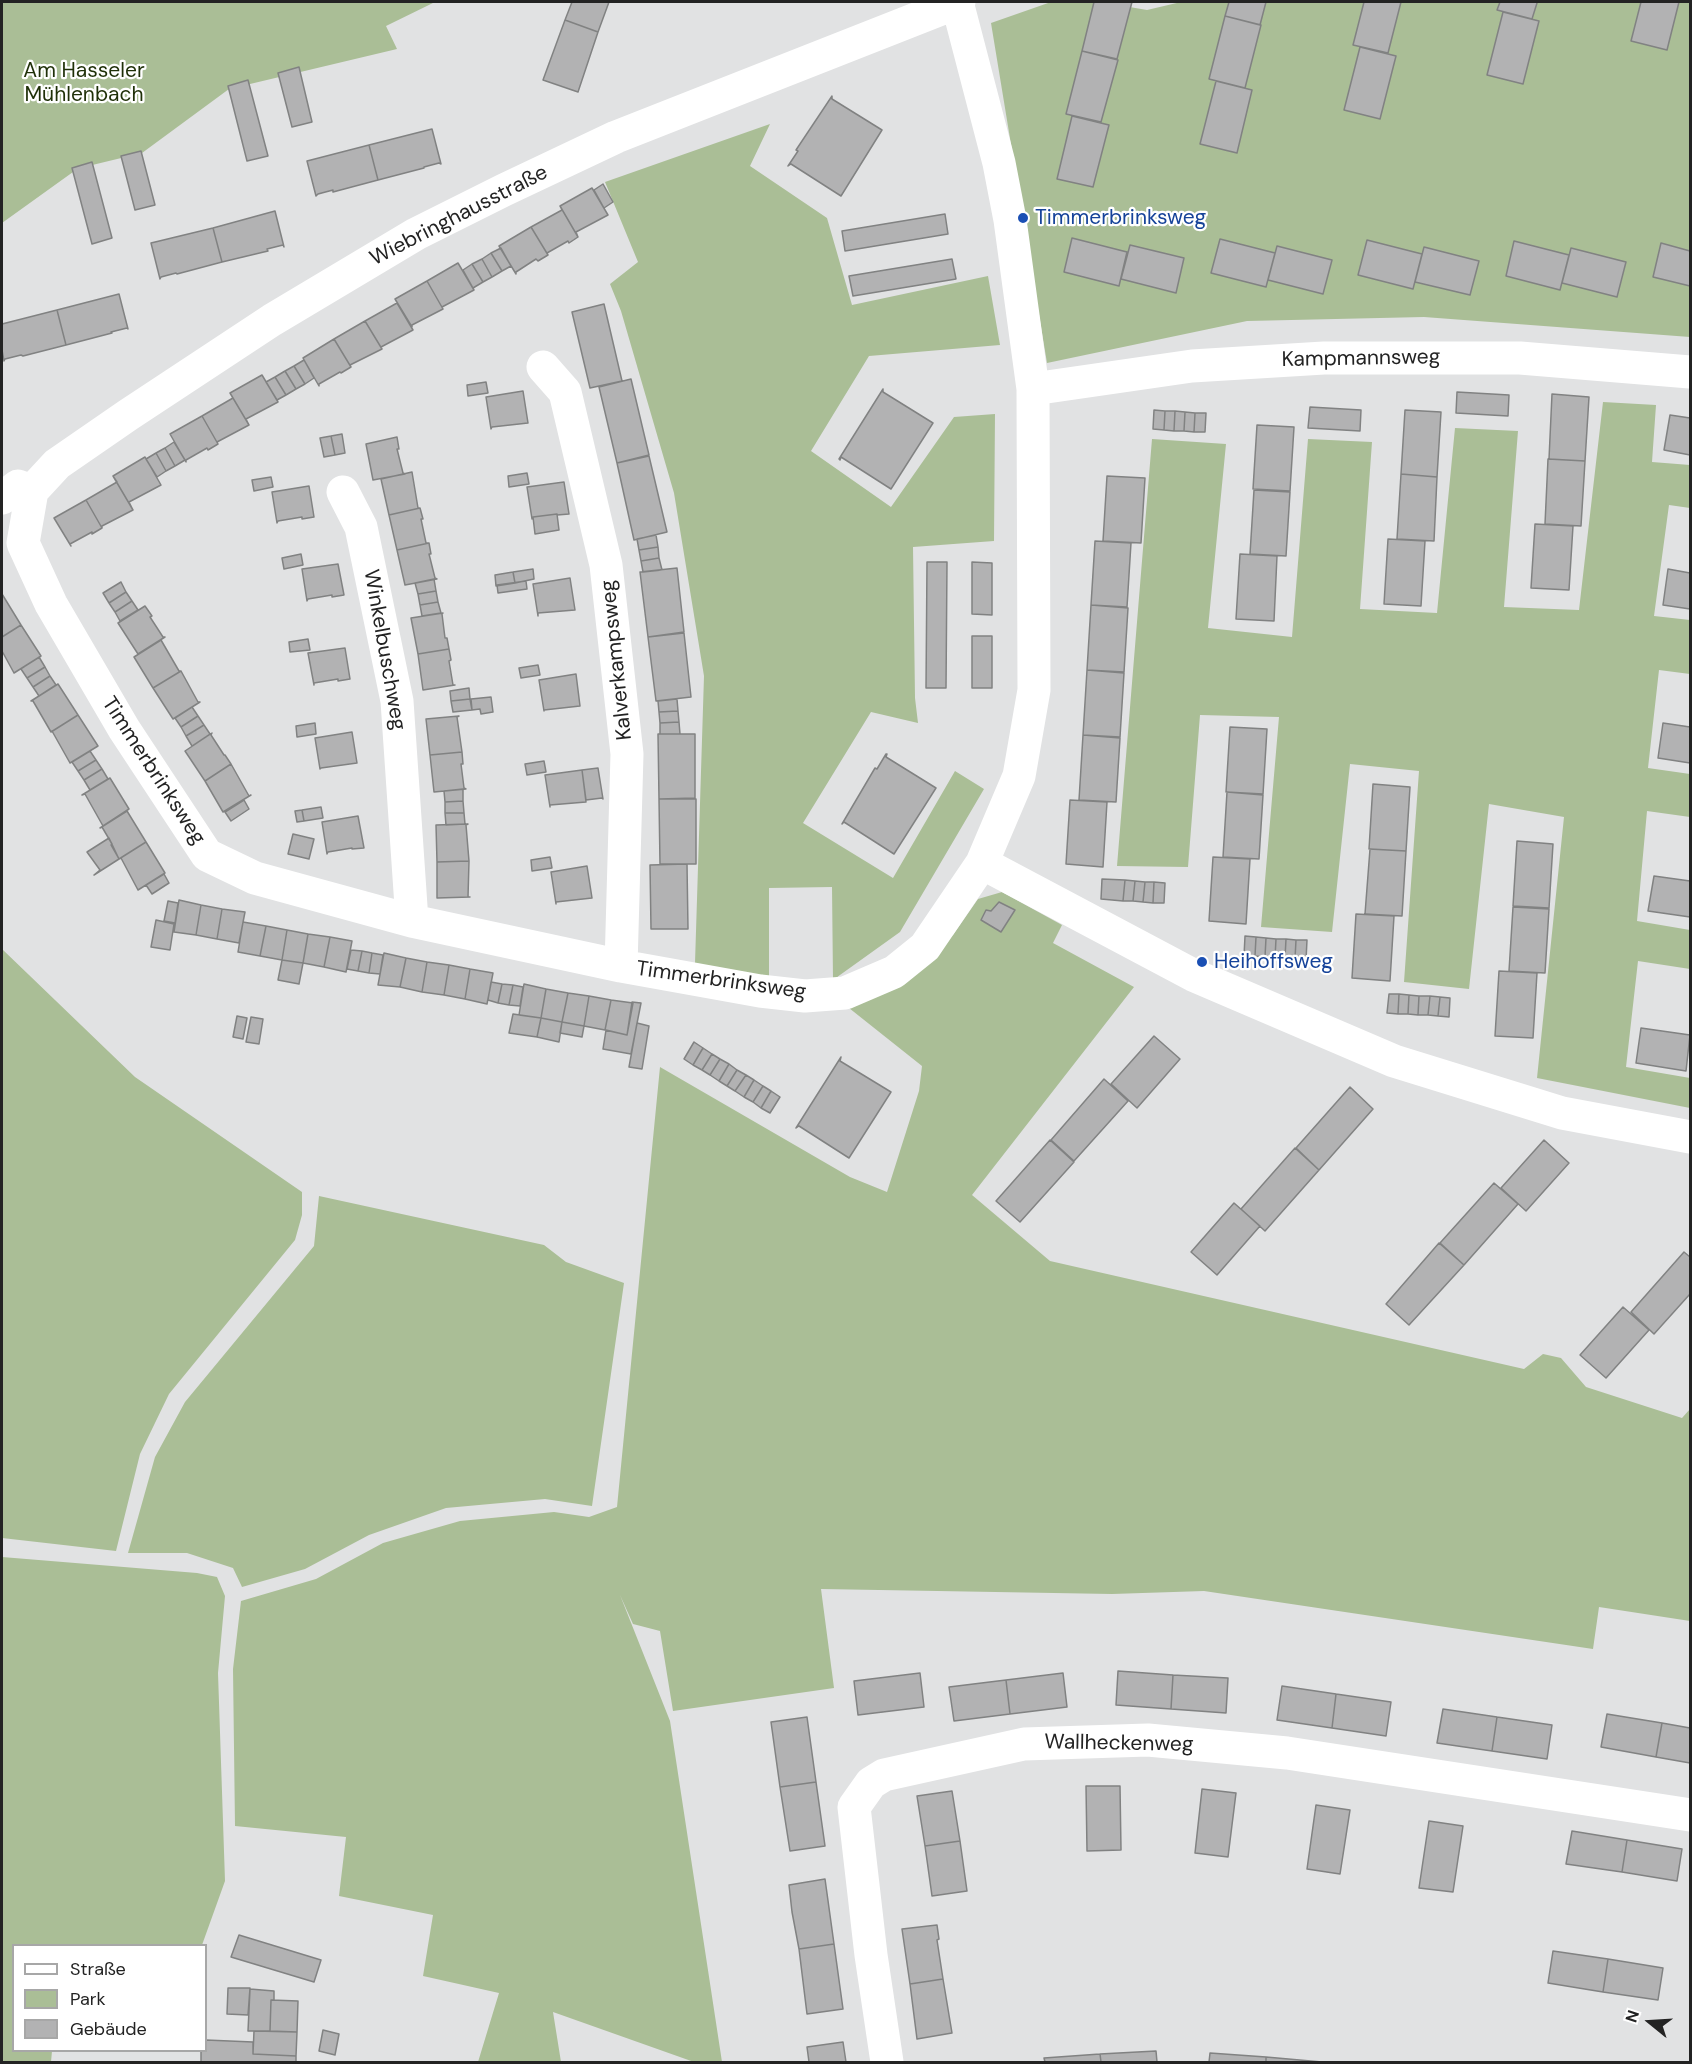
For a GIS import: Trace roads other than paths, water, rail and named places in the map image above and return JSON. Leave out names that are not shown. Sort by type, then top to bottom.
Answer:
[{"type":"street","name":"Timmerbrinksweg","points":[[17,495],[23,543],[51,604],[124,729],[207,855],[255,878],[412,921],[621,966],[760,992],[805,996],[845,993],[894,972],[925,947],[982,863],[1018,776],[1034,690],[1033,389],[1010,220],[999,162],[958,2]]},
{"type":"street","name":"Wiebringhausstraße","points":[[17,495],[128,415],[272,320],[416,234],[616,137],[958,2]]},
{"type":"street","name":"Kampmannsweg","points":[[1033,389],[1192,366],[1324,358],[1520,358],[1690,372]]},
{"type":"street","name":"Kalverkampsweg","points":[[543,367],[565,392],[606,565],[627,754],[621,966]]},
{"type":"street","name":"Winkelbuschweg","points":[[343,492],[361,527],[397,701],[412,921]]},
{"type":"street","points":[[982,863],[1193,975],[1394,1061],[1562,1113],[1690,1137]]},
{"type":"street","name":"Wallheckenweg","points":[[887,2062],[871,1956],[854,1807],[871,1783],[884,1774],[1024,1743],[1148,1740],[1287,1753],[1690,1815]]},
{"type":"place","name":"Timmerbrinksweg","points":[[1023,218]]},
{"type":"place","name":"Heihoffsweg","points":[[1202,962]]},
{"type":"park label","name":"Am Hasseler Mühlenbach","points":[[84,83]]}]
